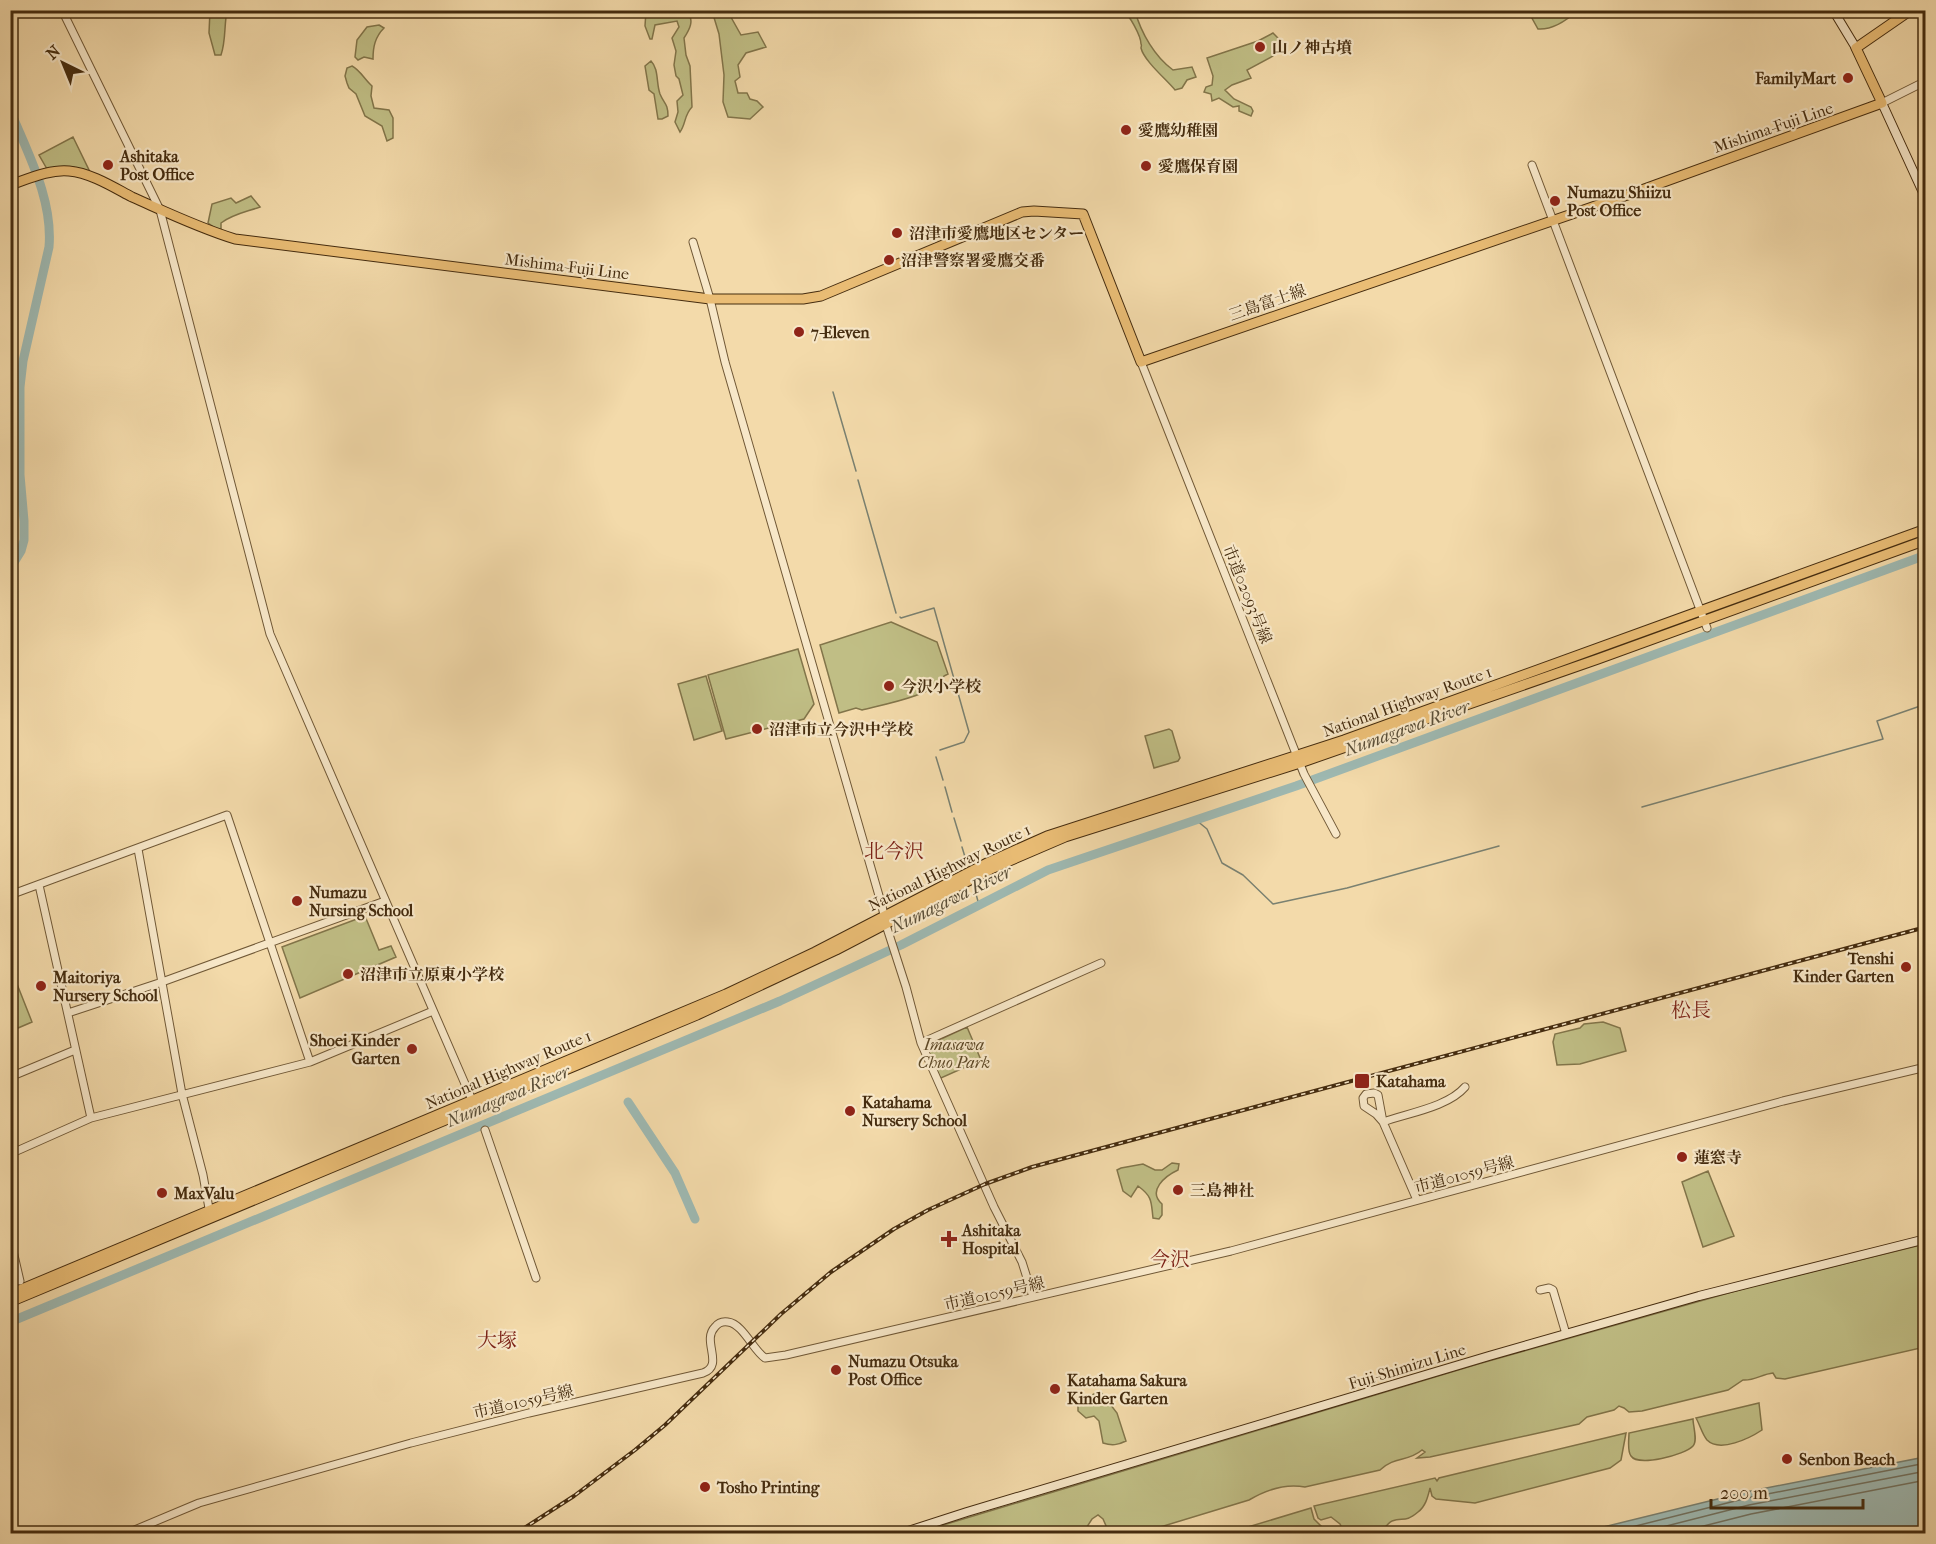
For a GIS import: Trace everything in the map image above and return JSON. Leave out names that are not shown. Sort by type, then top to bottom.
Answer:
[{"type":"main road","points":[[1833,10],[1856,48],[1926,199]]},
{"type":"main road","points":[[1856,48],[1911,10]]},
{"type":"main road","name":"Mishima-Fuji Line","points":[[1553,220],[1882,104]]},
{"type":"main road","name":"Mishima-Fuji Line","points":[[10,185],[58,171],[79,172],[160,210],[234,239],[710,299]]},
{"type":"main road","points":[[710,299],[803,299],[821,296],[1022,212],[1083,214],[1142,362]]},
{"type":"main road","name":"三島富士線","points":[[1142,362],[1553,220]]},
{"type":"main road","name":"National Highway Route 1","points":[[1299,760],[1700,610],[1926,529]]},
{"type":"main road","name":"National Highway Route 1","points":[[10,1302],[472,1100],[726,994],[993,868],[1065,837],[1706,625],[1926,540]]},
{"type":"main road","name":"National Highway Route 1","points":[[10,1294],[708,1010],[787,974],[885,920]]},
{"type":"main road","name":"Fuji-Shimizu Line","points":[[899,1533],[1566,1334],[1752,1281],[1926,1239]]},
{"type":"street","points":[[62,10],[160,210],[270,634],[472,1100]]},
{"type":"street","points":[[1882,104],[1926,81]]},
{"type":"street","points":[[1532,165],[1706,625]]},
{"type":"street","points":[[693,242],[725,362],[921,1043],[994,1207],[1022,1262],[1033,1297]]},
{"type":"street","name":"市道02093号線","points":[[1142,362],[1304,774],[1336,834]]},
{"type":"street","points":[[10,895],[227,815],[310,1062]]},
{"type":"street","points":[[138,849],[182,1094],[203,1175],[210,1214]]},
{"type":"street","points":[[39,885],[91,1118]]},
{"type":"street","points":[[68,1013],[162,982],[385,901]]},
{"type":"street","points":[[921,1043],[1101,963]]},
{"type":"street","points":[[10,1154],[91,1118],[310,1062],[434,1011]]},
{"type":"street","points":[[10,1077],[75,1050]]},
{"type":"street","name":"市道01059号線","points":[[125,1533],[199,1503],[411,1443],[703,1373],[710,1370],[713,1363],[710,1335],[713,1328],[722,1322],[732,1323],[765,1358],[826,1346],[1231,1251],[1783,1101],[1926,1067]]},
{"type":"street","points":[[1417,1200],[1383,1122],[1442,1103],[1466,1087]]},
{"type":"street","points":[[485,1130],[536,1278]]},
{"type":"street","points":[[10,1238],[20,1281]]},
{"type":"street","points":[[1540,1290],[1549,1288],[1553,1290],[1566,1334]]},
{"type":"green space","points":[[210,11],[227,11],[221,55],[215,55],[209,33]]},
{"type":"green space","points":[[646,11],[688,11],[691,18],[684,38],[690,66],[692,107],[680,132],[675,122],[678,112],[677,101],[683,95],[676,76],[674,65],[676,51],[672,38],[679,27],[677,21],[655,25],[652,39],[650,39],[645,26]]},
{"type":"green space","points":[[712,11],[730,11],[741,35],[758,32],[766,47],[746,53],[738,65],[740,77],[735,81],[738,93],[747,93],[750,99],[757,101],[763,107],[750,119],[728,117],[723,102],[724,75],[719,34]]},
{"type":"green space","points":[[1123,11],[1135,11],[1150,44],[1166,65],[1173,70],[1192,67],[1196,77],[1187,80],[1182,88],[1175,90],[1146,59],[1137,31]]},
{"type":"green space","points":[[1528,11],[1577,11],[1559,24],[1538,29]]},
{"type":"green space","points":[[379,25],[384,28],[375,42],[373,59],[364,57],[358,60],[355,57],[357,40],[367,27]]},
{"type":"green space","points":[[1273,33],[1280,40],[1274,49],[1273,56],[1247,70],[1251,78],[1225,90],[1234,99],[1251,107],[1253,111],[1251,116],[1239,111],[1239,106],[1233,107],[1219,98],[1212,101],[1211,94],[1204,92],[1206,87],[1212,85],[1213,76],[1207,58],[1258,41]]},
{"type":"green space","points":[[651,61],[654,64],[660,94],[667,108],[668,116],[662,119],[658,119],[654,94],[649,90],[645,66]]},
{"type":"green space","points":[[352,66],[372,86],[371,96],[374,108],[389,110],[393,118],[393,138],[387,141],[382,126],[365,116],[356,94],[349,88],[345,76],[347,68]]},
{"type":"green space","points":[[73,137],[90,172],[68,167],[47,169],[39,155]]},
{"type":"green space","points":[[251,196],[260,207],[235,215],[221,223],[221,232],[208,223],[212,204],[231,198],[236,203]]},
{"type":"green space","points":[[891,622],[937,642],[948,674],[940,683],[920,694],[862,710],[856,708],[839,713],[820,645]]},
{"type":"green space","points":[[798,649],[814,704],[804,719],[726,739],[708,675]]},
{"type":"green space","points":[[706,676],[722,731],[694,740],[678,684]]},
{"type":"green space","points":[[1169,729],[1172,731],[1180,758],[1178,761],[1154,768],[1145,736]]},
{"type":"green space","points":[[365,916],[379,950],[391,946],[396,957],[300,998],[282,947]]},
{"type":"green space","points":[[17,984],[32,1022],[11,1031],[11,986]]},
{"type":"green space","points":[[1603,1022],[1620,1028],[1626,1051],[1580,1064],[1557,1065],[1553,1042],[1555,1034],[1580,1028],[1584,1024]]},
{"type":"green space","name":"Imasawa Chuo Park","points":[[967,1027],[981,1060],[941,1078],[938,1077],[926,1049],[928,1045]]},
{"type":"green space","points":[[1172,1163],[1179,1164],[1178,1170],[1163,1180],[1157,1189],[1156,1194],[1162,1204],[1162,1215],[1159,1219],[1153,1218],[1150,1200],[1146,1193],[1138,1186],[1131,1197],[1123,1191],[1117,1170],[1143,1164],[1155,1170],[1162,1170]]},
{"type":"green space","points":[[1708,1171],[1734,1236],[1703,1247],[1682,1182]]},
{"type":"green space","points":[[1925,1244],[1925,1347],[1785,1379],[1776,1378],[1773,1373],[1743,1380],[1728,1390],[1642,1411],[1629,1412],[1619,1406],[1614,1410],[1587,1417],[1579,1424],[1417,1458],[1425,1452],[1422,1450],[1380,1470],[1305,1487],[1276,1488],[1249,1500],[1157,1528],[1139,1527],[1120,1533],[1102,1533],[1107,1528],[1103,1519],[1098,1515],[1092,1519],[1083,1533],[925,1533],[930,1529],[1478,1364],[1753,1286]]},
{"type":"green space","points":[[1100,1391],[1117,1413],[1126,1441],[1115,1445],[1103,1443],[1099,1421],[1094,1416],[1086,1418],[1078,1411],[1078,1399]]},
{"type":"green space","points":[[1759,1403],[1762,1430],[1727,1445],[1713,1444],[1707,1440],[1696,1418]]},
{"type":"green space","points":[[1693,1419],[1695,1441],[1688,1449],[1672,1456],[1652,1460],[1635,1459],[1631,1456],[1629,1433]]},
{"type":"green space","points":[[1626,1433],[1621,1460],[1610,1468],[1475,1503],[1436,1499],[1432,1496],[1430,1488],[1421,1510],[1407,1519],[1392,1521],[1381,1529],[1370,1532],[1354,1534],[1344,1532],[1340,1524],[1331,1517],[1321,1520],[1318,1518],[1314,1506],[1435,1478],[1437,1481],[1439,1478]]},
{"type":"green space","points":[[1311,1508],[1314,1519],[1322,1527],[1323,1531],[1320,1533],[1228,1533]]},
{"type":"water","points":[[1925,1457],[1925,1533],[1579,1533],[1746,1492]]},
{"type":"waterway","points":[[10,110],[38,177],[49,229],[49,247],[23,361],[20,387],[20,475],[24,540],[21,551],[10,569]]},
{"type":"waterway","points":[[833,392],[856,471]]},
{"type":"waterway","points":[[858,480],[896,613]]},
{"type":"waterway","name":"Numagawa River","points":[[10,1322],[780,1001],[901,945],[1048,870],[1296,786],[1926,555]]},
{"type":"waterway","points":[[900,617],[934,608],[969,732],[964,742],[940,750]]},
{"type":"waterway","points":[[1642,807],[1883,739],[1877,721],[1926,704]]},
{"type":"waterway","points":[[936,757],[943,780]]},
{"type":"waterway","points":[[945,787],[952,812]]},
{"type":"waterway","points":[[954,818],[961,841]]},
{"type":"waterway","points":[[1196,820],[1207,829],[1222,863],[1243,875],[1273,904],[1347,888],[1499,846]]},
{"type":"waterway","points":[[962,847],[965,857]]},
{"type":"waterway","points":[[976,894],[979,905]]},
{"type":"waterway","points":[[628,1102],[675,1173],[695,1219]]},
{"type":"railway","points":[[515,1534],[574,1496],[635,1450],[665,1425],[781,1314],[831,1272],[894,1229],[928,1210],[985,1184],[1032,1167],[1926,927]]},
{"type":"place","name":"山ノ神古墳","points":[[1260,47]]},
{"type":"place","name":"FamilyMart","points":[[1848,78]]},
{"type":"place","name":"愛鷹幼稚園","points":[[1126,130]]},
{"type":"place","name":"Ashitaka Post Office","points":[[108,165]]},
{"type":"place","name":"愛鷹保育園","points":[[1146,166]]},
{"type":"place","name":"Numazu Shiizu Post Office","points":[[1555,201]]},
{"type":"place","name":"沼津市愛鷹地区センター","points":[[897,233]]},
{"type":"place","name":"沼津警察署愛鷹交番","points":[[889,260]]},
{"type":"place","name":"7-Eleven","points":[[799,332]]},
{"type":"place","name":"今沢小学校","points":[[889,686]]},
{"type":"place","name":"沼津市立今沢中学校","points":[[757,729]]},
{"type":"place","name":"Numazu Nursing School","points":[[297,901]]},
{"type":"place","name":"Tenshi Kinder Garten","points":[[1906,967]]},
{"type":"place","name":"沼津市立原東小学校","points":[[348,974]]},
{"type":"place","name":"Maitoriya Nursery School","points":[[41,986]]},
{"type":"place","name":"Shoei Kinder Garten","points":[[412,1049]]},
{"type":"place","name":"Katahama","points":[[1362,1081]]},
{"type":"place","name":"Katahama Nursery School","points":[[850,1111]]},
{"type":"place","name":"蓮窓寺","points":[[1682,1157]]},
{"type":"place","name":"三島神社","points":[[1178,1190]]},
{"type":"place","name":"MaxValu","points":[[162,1193]]},
{"type":"place","name":"Ashitaka Hospital","points":[[949,1239]]},
{"type":"place","name":"Numazu Otsuka Post Office","points":[[836,1370]]},
{"type":"place","name":"Katahama Sakura Kinder Garten","points":[[1055,1389]]},
{"type":"place","name":"Senbon Beach","points":[[1787,1459]]},
{"type":"place","name":"Tosho Printing","points":[[705,1487]]},
{"type":"district","name":"北今沢","points":[[894,851]]},
{"type":"district","name":"松長","points":[[1691,1010]]},
{"type":"district","name":"今沢","points":[[1170,1259]]},
{"type":"district","name":"大塚","points":[[497,1340]]}]
